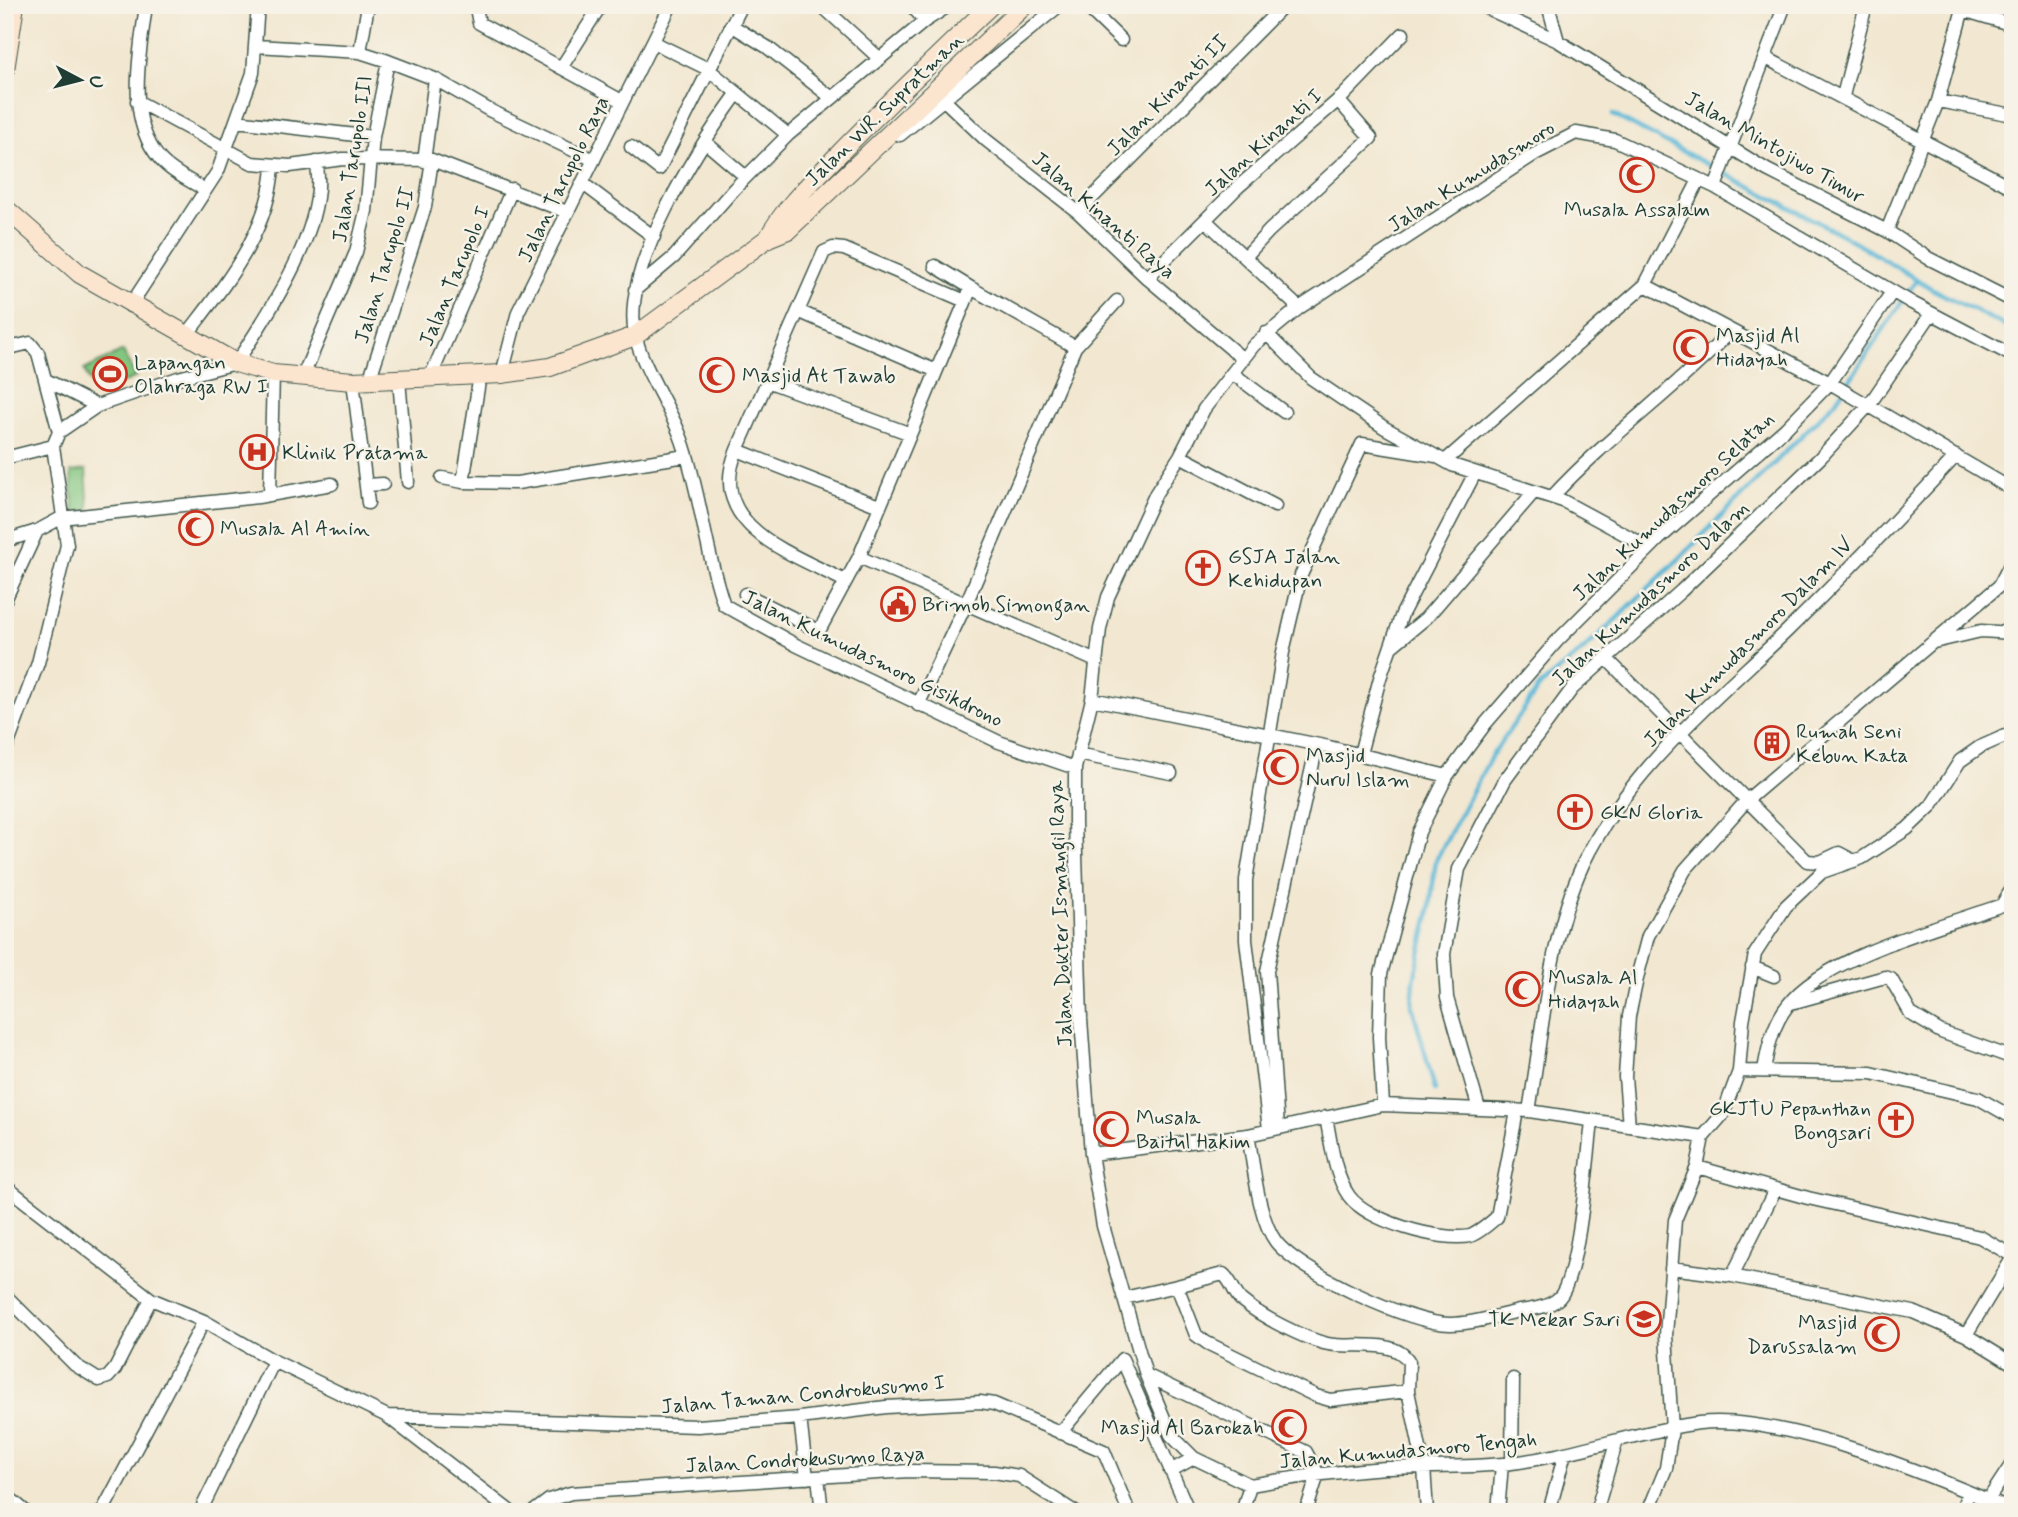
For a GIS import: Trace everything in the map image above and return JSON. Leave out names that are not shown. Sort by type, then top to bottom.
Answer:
[{"type":"main road","points":[[5,70],[15,5]]},
{"type":"main road","name":"Jalan WR. Supratman","points":[[768,238],[780,215],[807,185],[903,87],[991,5]]},
{"type":"main road","name":"Jalan WR. Supratman","points":[[5,208],[80,274],[131,306],[236,363],[273,374],[361,381],[502,374],[550,367],[635,336],[768,238],[788,230],[1025,5]]},
{"type":"street","points":[[146,5],[137,101],[159,158],[205,190]]},
{"type":"street","points":[[131,306],[218,171],[253,73],[258,5]]},
{"type":"street","points":[[360,52],[368,5]]},
{"type":"street","points":[[480,5],[477,13],[479,23],[622,101]]},
{"type":"street","points":[[561,68],[600,5]]},
{"type":"street","name":"Jalan Tarupolo Raya","points":[[502,374],[518,312],[671,5]]},
{"type":"street","points":[[821,5],[880,59]]},
{"type":"street","points":[[911,5],[925,21]]},
{"type":"street","points":[[634,291],[674,257],[788,135],[925,21],[950,5]]},
{"type":"street","points":[[801,219],[806,221],[942,99],[987,67],[1060,5]]},
{"type":"street","points":[[1085,5],[1121,40]]},
{"type":"street","name":"Jalan Kinanti II","points":[[1078,212],[1284,5]]},
{"type":"street","name":"Jalan Mintojiwo Timur","points":[[1480,5],[1558,41],[1767,170],[1887,231],[1928,258],[2013,301]]},
{"type":"street","points":[[1548,5],[1558,41]]},
{"type":"street","points":[[1717,182],[1785,5]]},
{"type":"street","points":[[1843,96],[1866,5]]},
{"type":"street","points":[[631,147],[659,169],[740,6]]},
{"type":"street","points":[[1887,231],[1924,143],[1963,7],[2013,26]]},
{"type":"street","points":[[731,25],[766,47],[832,99]]},
{"type":"street","name":"Jalan Kinanti I","points":[[1147,278],[1205,220],[1338,100],[1403,34]]},
{"type":"street","points":[[653,42],[708,69],[788,135]]},
{"type":"street","points":[[256,47],[360,52],[388,61],[435,79],[489,110],[594,160]]},
{"type":"street","points":[[1766,58],[1843,96],[1924,143],[2013,188]]},
{"type":"street","name":"Jalan Tarupolo III","points":[[302,378],[356,252],[366,211],[373,136],[388,61]]},
{"type":"street","name":"Jalan Tarupolo II","points":[[361,381],[425,207],[435,79]]},
{"type":"street","points":[[635,336],[634,291],[654,236],[705,142],[737,94]]},
{"type":"street","name":"Jalan Kinanti Raya","points":[[942,99],[986,140],[1078,212],[1147,278],[1243,359]]},
{"type":"street","points":[[1245,257],[1269,231],[1371,138],[1338,100]]},
{"type":"street","points":[[137,101],[244,160],[273,166],[370,159],[428,161],[512,189],[567,212]]},
{"type":"street","points":[[1938,101],[2013,115]]},
{"type":"street","points":[[236,121],[373,136]]},
{"type":"street","name":"Jalan Kumudasmoro","points":[[1266,333],[1299,308],[1535,154],[1576,133],[1615,140],[1699,180],[1717,182],[1912,303],[2013,356]]},
{"type":"street","points":[[705,142],[746,177]]},
{"type":"street","points":[[58,432],[97,406],[178,378],[236,363],[275,299],[303,245],[317,201],[319,173],[316,162]]},
{"type":"street","points":[[186,336],[255,237],[269,200],[273,166]]},
{"type":"street","points":[[1273,1128],[1245,907],[1246,880],[1283,652],[1301,575],[1359,447],[1367,444],[1440,458],[1645,285],[1699,180]]},
{"type":"street","points":[[582,183],[654,236]]},
{"type":"street","name":"Jalan Tarupolo I","points":[[430,378],[512,189]]},
{"type":"street","points":[[1205,220],[1299,308]]},
{"type":"street","points":[[845,581],[759,536],[746,525],[737,512],[731,488],[732,460],[824,252],[833,248],[844,249],[965,301]]},
{"type":"street","points":[[934,266],[1075,347]]},
{"type":"street","points":[[1645,285],[1834,385],[2013,490]]},
{"type":"street","points":[[809,651],[859,557],[934,370],[971,288]]},
{"type":"street","name":"Jalan Kumudasmoro Selatan","points":[[1383,1105],[1379,1037],[1381,974],[1419,832],[1447,776],[1486,723],[1557,641],[1650,548],[1834,385],[1895,293]]},
{"type":"street","points":[[918,705],[966,604],[1075,347],[1117,301]]},
{"type":"street","points":[[798,311],[934,370]]},
{"type":"street","name":"Jalan Kumudasmoro Dalam","points":[[1479,1109],[1447,998],[1444,954],[1459,869],[1505,780],[1572,689],[1681,591],[1821,457],[1931,314]]},
{"type":"street","points":[[1552,497],[1580,467],[1697,367],[1731,331]]},
{"type":"street","points":[[1266,333],[1338,399],[1440,458],[1475,473],[1552,497],[1650,548]]},
{"type":"street","name":"Jalan Dokter Ismangil Raya","points":[[1250,1485],[1194,1458],[1171,1435],[1146,1375],[1103,1226],[1091,1154],[1081,1019],[1075,768],[1092,699],[1108,597],[1156,493],[1180,456],[1203,409],[1266,333]]},
{"type":"street","name":"Jalan Kumudasmoro Gisikdrono","points":[[635,336],[686,456],[724,605],[918,705],[999,742],[1075,768]]},
{"type":"street","points":[[5,348],[27,343],[38,353],[58,432],[53,446],[61,518],[67,545],[38,663],[5,752]]},
{"type":"street","points":[[1232,373],[1284,412]]},
{"type":"street","points":[[270,494],[273,374]]},
{"type":"street","points":[[463,482],[480,375]]},
{"type":"street","points":[[46,380],[97,406]]},
{"type":"street","points":[[399,380],[408,482]]},
{"type":"street","points":[[361,381],[368,503]]},
{"type":"street","points":[[767,381],[908,433]]},
{"type":"street","points":[[5,458],[53,446]]},
{"type":"street","points":[[737,450],[879,506]]},
{"type":"street","points":[[442,478],[463,482],[517,483],[686,456]]},
{"type":"street","points":[[1180,456],[1275,506]]},
{"type":"street","name":"Jalan Kumudasmoro Dalam IV","points":[[1326,1117],[1340,1176],[1355,1203],[1368,1212],[1437,1237],[1472,1236],[1497,1217],[1523,1111],[1560,927],[1583,864],[1617,805],[1679,733],[1807,610],[1956,456]]},
{"type":"street","points":[[1360,754],[1402,614],[1475,473]]},
{"type":"street","points":[[5,541],[37,531],[61,518],[270,494],[332,484]]},
{"type":"street","points":[[366,485],[383,484]]},
{"type":"street","points":[[1391,647],[1426,618],[1533,493]]},
{"type":"street","points":[[5,600],[37,531]]},
{"type":"street","points":[[859,557],[1096,661]]},
{"type":"street","points":[[1629,1126],[1625,1077],[1629,1016],[1648,936],[1685,870],[1747,800],[1928,643],[1999,586],[2013,559]]},
{"type":"street","points":[[1999,586],[2013,591]]},
{"type":"street","points":[[745,594],[819,631]]},
{"type":"street","points":[[1928,643],[1981,631],[2013,633]]},
{"type":"street","points":[[1606,658],[1807,861],[1820,862],[1839,853],[1854,861]]},
{"type":"street","points":[[1092,699],[1360,754],[1447,776]]},
{"type":"street","points":[[1648,1512],[1666,1468],[1672,1429],[1666,1335],[1675,1220],[1697,1167],[1703,1136],[1723,1114],[1739,1072],[1752,967],[1766,932],[1786,906],[1822,872],[1854,861],[1907,829],[1931,806],[1960,761],[1980,747],[2013,737]]},
{"type":"street","points":[[1273,1128],[1267,971],[1317,745]]},
{"type":"street","points":[[1078,754],[1171,773]]},
{"type":"street","points":[[1764,1070],[1770,1038],[1788,1004],[1830,970],[1880,948],[2007,908],[2013,887]]},
{"type":"street","points":[[1752,967],[1774,976]]},
{"type":"street","points":[[1788,1004],[1885,977],[1891,979],[1911,1014],[1941,1032],[2013,1058]]},
{"type":"street","points":[[1739,1072],[1764,1070],[1871,1073],[1978,1098],[2013,1118]]},
{"type":"street","points":[[1091,1154],[1248,1135],[1383,1105],[1523,1111],[1703,1136]]},
{"type":"street","points":[[1248,1135],[1266,1225],[1287,1254],[1319,1276],[1392,1309],[1429,1322],[1452,1324],[1545,1306],[1561,1296],[1572,1263],[1592,1122]]},
{"type":"street","points":[[1697,1167],[1774,1190],[1980,1237],[2013,1257],[1966,1335]]},
{"type":"street","points":[[5,1186],[151,1299],[205,1321],[274,1361],[387,1416],[511,1512]]},
{"type":"street","points":[[1732,1276],[1774,1190]]},
{"type":"street","points":[[1671,1268],[1732,1276],[1913,1312],[1966,1335],[2013,1364]]},
{"type":"street","points":[[1124,1298],[1223,1274],[1239,1298],[1309,1338],[1338,1346],[1355,1344],[1394,1349],[1409,1362],[1408,1391],[1424,1466],[1427,1512]]},
{"type":"street","points":[[1177,1286],[1196,1335],[1316,1396],[1330,1400],[1408,1391]]},
{"type":"street","points":[[5,1295],[75,1365],[100,1380],[108,1377],[115,1369],[151,1299]]},
{"type":"street","points":[[102,1512],[205,1321]]},
{"type":"street","points":[[1060,1433],[1122,1359],[1189,1512]]},
{"type":"street","points":[[200,1512],[274,1361]]},
{"type":"street","points":[[1146,1375],[1306,1452],[1312,1458],[1318,1474],[1306,1512]]},
{"type":"street","points":[[1498,1512],[1507,1464],[1513,1379]]},
{"type":"street","name":"Jalan Taman Condrokusumo I","points":[[387,1416],[666,1426],[800,1418],[886,1407],[980,1402],[994,1404],[1104,1451],[1129,1512]]},
{"type":"street","points":[[800,1418],[822,1512]]},
{"type":"street","name":"Jalan Kumudasmoro Tengah","points":[[1250,1485],[1318,1474],[1424,1466],[1507,1464],[1701,1423],[1772,1429],[1875,1458],[2013,1511]]},
{"type":"street","points":[[1596,1512],[1616,1443]]},
{"type":"street","points":[[1549,1512],[1565,1453]]},
{"type":"street","points":[[1170,1471],[1194,1458]]},
{"type":"street","points":[[1988,1500],[2013,1462]]},
{"type":"street","name":"Jalan Condrokusumo Raya","points":[[533,1512],[549,1500],[571,1493],[909,1471],[994,1472],[1018,1476],[1075,1512]]},
{"type":"street","points":[[1242,1512],[1250,1485]]},
{"type":"street","points":[[1961,1512],[1968,1493]]},
{"type":"street","points":[[5,1494],[26,1512]]},
{"type":"green space","name":"Lapangan Olahraga RW I","points":[[123,351],[136,377],[96,395],[84,370]]},
{"type":"green space","points":[[86,470],[89,511],[74,513],[71,472]]},
{"type":"waterway","points":[[1613,115],[1852,240],[1934,290],[2013,330]]},
{"type":"waterway","points":[[1435,1090],[1412,1005],[1414,980],[1429,915],[1436,860],[1491,757],[1540,686],[1589,645],[1677,561],[1835,402],[1917,279]]},
{"type":"place","name":"Musala Assalam","points":[[1637,175]]},
{"type":"place","name":"Masjid Al Hidayah","points":[[1691,347]]},
{"type":"place","name":"Lapangan Olahraga RW I","points":[[110,374]]},
{"type":"place","name":"Masjid At Tawab","points":[[717,375]]},
{"type":"place","name":"Klinik Pratama","points":[[257,452]]},
{"type":"place","name":"Musala Al Amin","points":[[196,528]]},
{"type":"place","name":"GSJA Jalan Kehidupan","points":[[1203,568]]},
{"type":"place","name":"Brimob Simongan","points":[[898,604]]},
{"type":"place","name":"Rumah Seni Kebun Kata","points":[[1772,743]]},
{"type":"place","name":"Masjid Nurul Islam","points":[[1281,767]]},
{"type":"place","name":"GKN Gloria","points":[[1575,812]]},
{"type":"place","name":"Musala Al Hidayah","points":[[1523,989]]},
{"type":"place","name":"GKJTU Pepanthan Bongsari","points":[[1896,1120]]},
{"type":"place","name":"Musala Baitul Hakim","points":[[1111,1129]]},
{"type":"place","name":"TK Mekar Sari","points":[[1644,1319]]},
{"type":"place","name":"Masjid Darussalam","points":[[1882,1334]]},
{"type":"place","name":"Masjid Al Barokah","points":[[1289,1427]]}]
